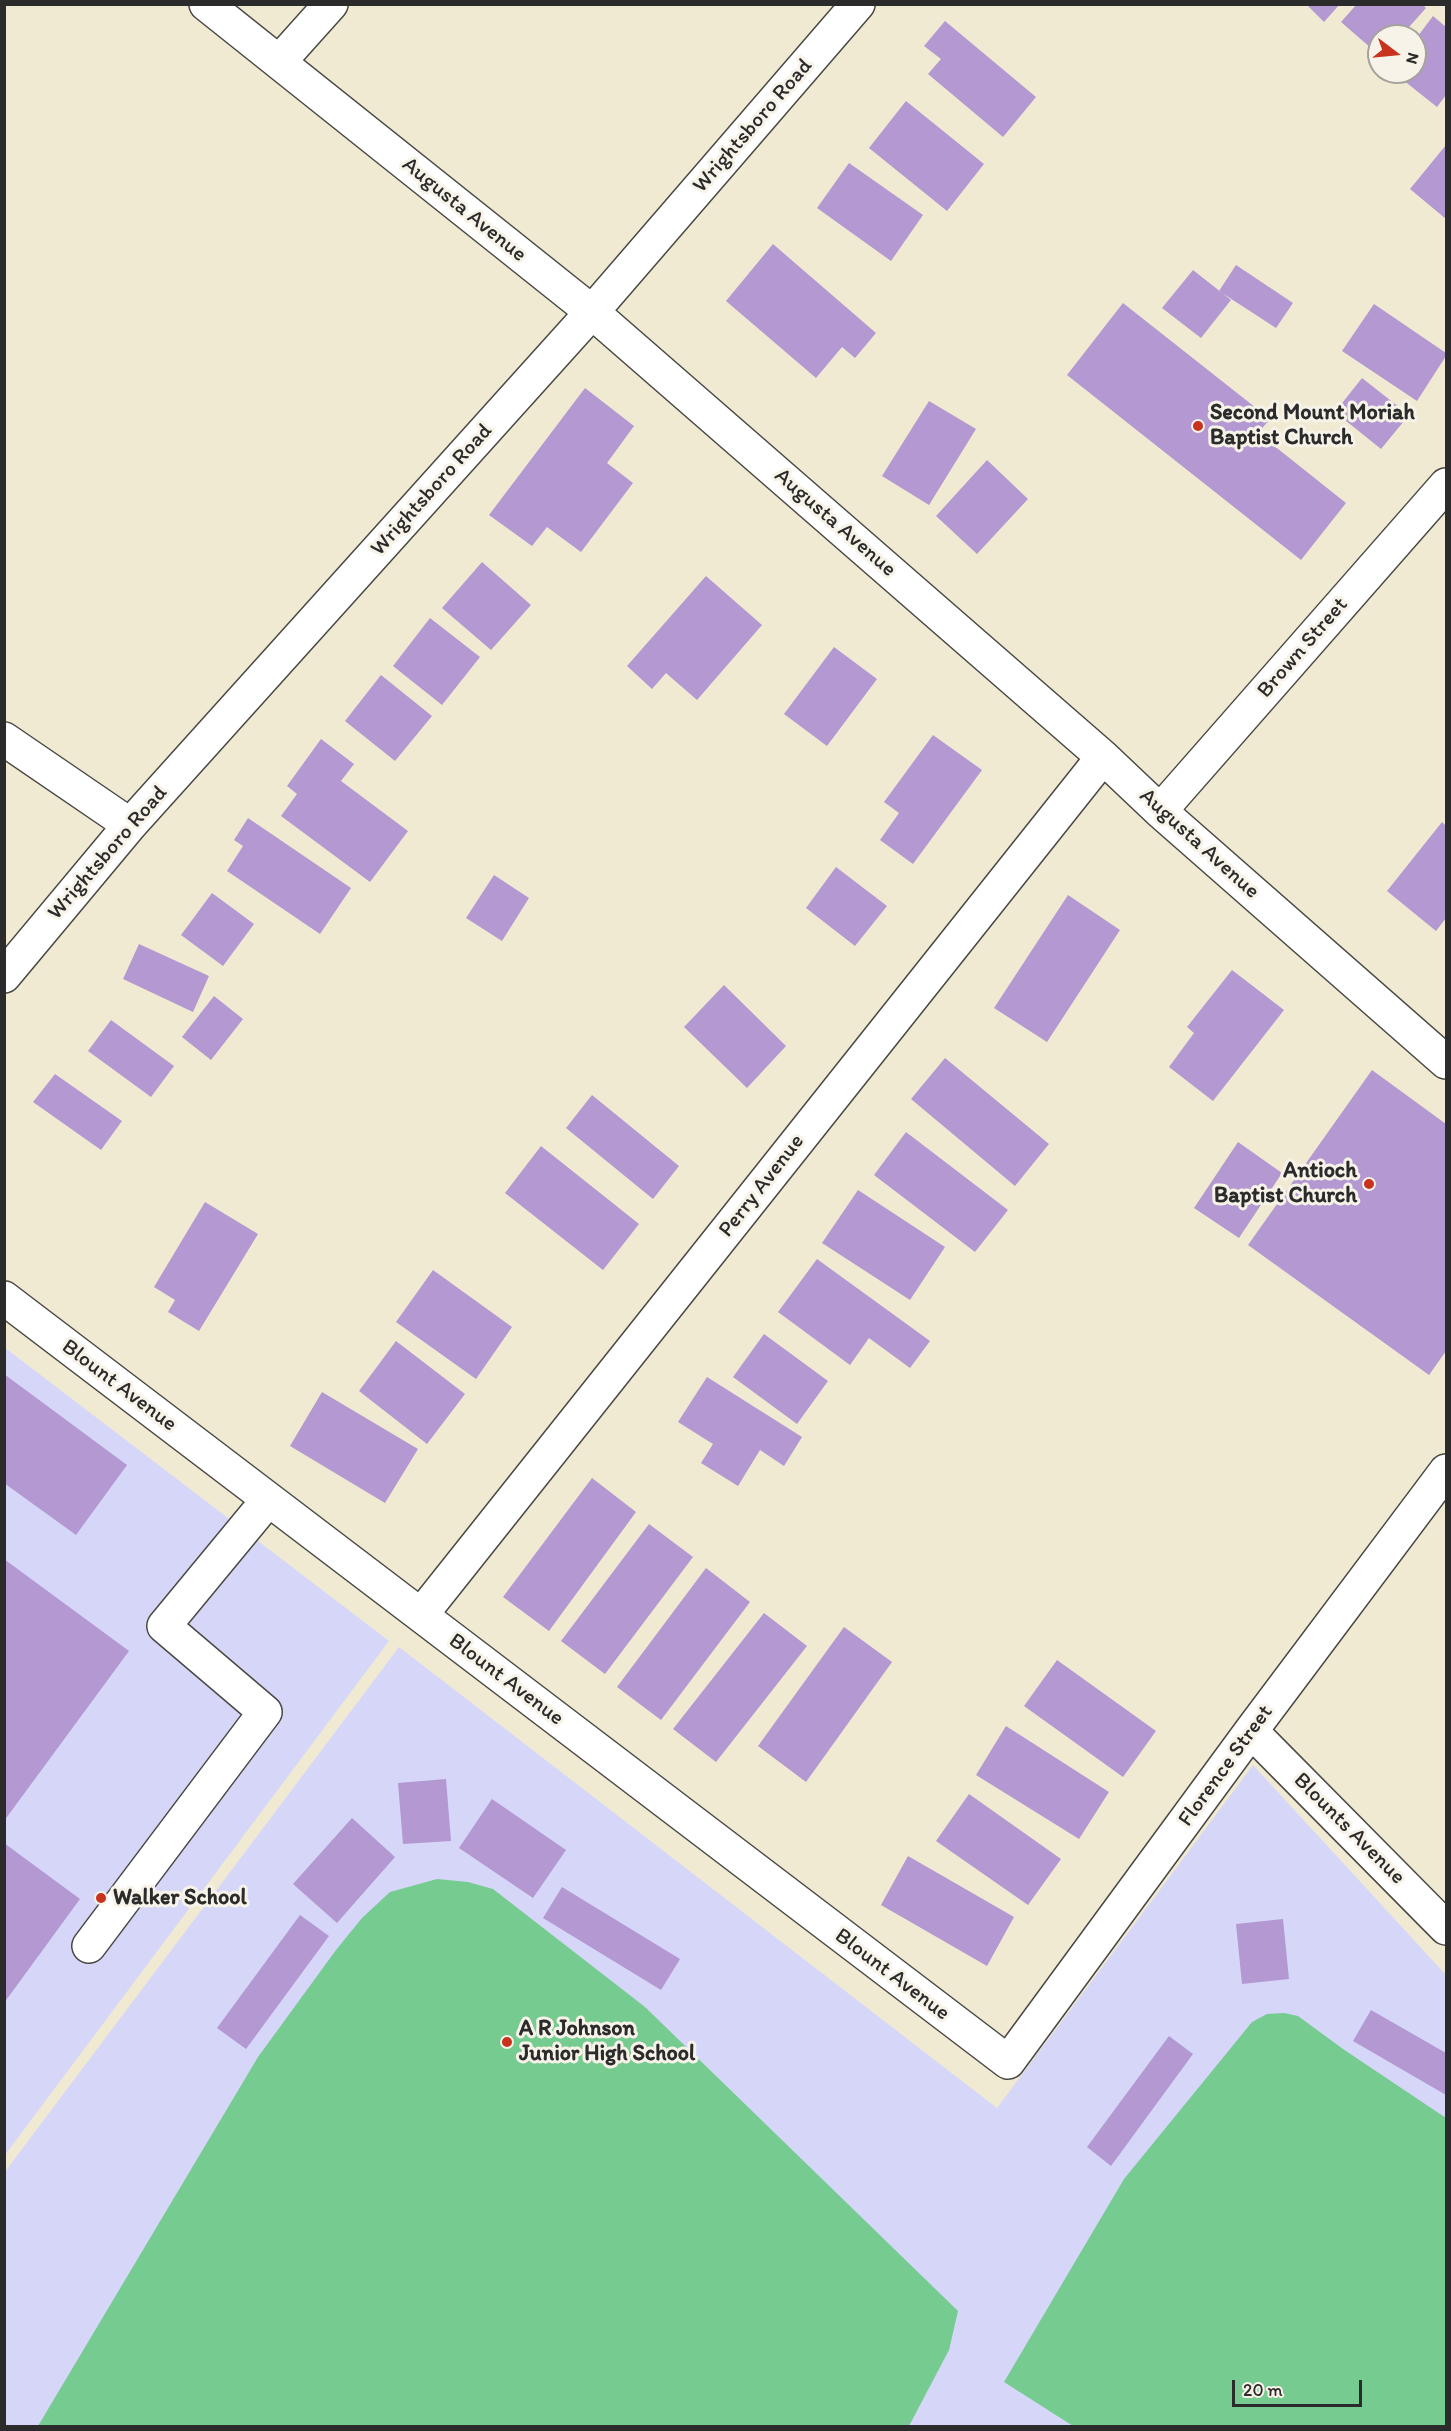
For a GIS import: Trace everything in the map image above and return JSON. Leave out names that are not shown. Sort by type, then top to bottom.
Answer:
[{"type":"street","name":"Augusta Avenue","points":[[206,4],[592,312],[1102,757],[1446,1062]]},
{"type":"street","points":[[279,62],[331,4]]},
{"type":"street","name":"Wrightsboro Road","points":[[4,976],[130,825],[592,312],[858,4]]},
{"type":"street","name":"Brown Street","points":[[1161,811],[1446,485]]},
{"type":"street","points":[[4,739],[130,825]]},
{"type":"street","name":"Perry Avenue","points":[[421,1615],[1102,757]]},
{"type":"street","name":"Blount Avenue","points":[[4,1298],[1008,2062]]},
{"type":"street","name":"Florence Street","points":[[1008,2062],[1251,1731],[1446,1471]]},
{"type":"street","points":[[89,1946],[265,1712],[164,1626],[268,1500]]},
{"type":"street","name":"Blounts Avenue","points":[[1251,1731],[1446,1928]]},
{"type":"shaded area","name":"Walker School","points":[[4,1347],[389,1641],[5,2155],[4,2155]]},
{"type":"shaded area","name":"A R Johnson Junior High School","points":[[399,1647],[997,2108],[1253,1765],[1446,1975],[1446,2426],[5,2426],[4,2173]]},
{"type":"green space","points":[[437,1879],[468,1882],[493,1889],[645,2007],[958,2311],[949,2350],[909,2426],[38,2426],[258,2057],[336,1950],[362,1918],[390,1892]]},
{"type":"green space","points":[[1284,2013],[1298,2016],[1446,2118],[1446,2426],[1073,2426],[1004,2382],[1124,2179],[1252,2022],[1267,2014]]},
{"type":"building","points":[[1306,4],[1340,4],[1324,22]]},
{"type":"building","points":[[1357,4],[1422,4],[1426,8],[1412,24],[1367,24],[1367,45],[1341,22]]},
{"type":"building","points":[[1433,16],[1446,27],[1446,95],[1437,107],[1408,84],[1427,84],[1427,24]]},
{"type":"building","points":[[945,21],[1036,97],[1003,137],[928,74],[941,59],[924,46]]},
{"type":"building","points":[[906,101],[984,164],[947,211],[869,148]]},
{"type":"building","points":[[1446,145],[1446,219],[1410,189]]},
{"type":"building","points":[[849,163],[923,215],[891,261],[817,208]]},
{"type":"building","points":[[773,244],[876,333],[855,358],[842,347],[816,378],[726,301]]},
{"type":"building","points":[[1236,265],[1293,303],[1276,328],[1219,291]]},
{"type":"building","points":[[1193,270],[1231,300],[1201,338],[1162,308]]},
{"type":"building","name":"Second Mount Moriah Baptist Church","points":[[1123,303],[1270,419],[1258,433],[1346,503],[1301,560],[1067,375]]},
{"type":"building","points":[[1374,304],[1446,353],[1417,401],[1342,351]]},
{"type":"building","points":[[1362,378],[1409,415],[1381,449],[1335,412]]},
{"type":"building","points":[[585,388],[634,426],[607,463],[633,483],[581,552],[547,527],[532,546],[489,515]]},
{"type":"building","points":[[929,401],[976,429],[929,505],[882,476]]},
{"type":"building","points":[[987,460],[1028,499],[977,554],[936,516]]},
{"type":"building","points":[[482,562],[531,605],[491,650],[442,608]]},
{"type":"building","points":[[706,576],[762,625],[697,700],[666,673],[652,689],[627,666]]},
{"type":"building","points":[[430,618],[480,657],[442,705],[393,666]]},
{"type":"building","points":[[834,647],[877,679],[827,746],[784,714]]},
{"type":"building","points":[[381,675],[432,716],[395,761],[345,721]]},
{"type":"building","points":[[933,735],[982,770],[913,864],[880,840],[899,813],[884,802]]},
{"type":"building","points":[[321,739],[354,764],[341,781],[408,831],[370,882],[281,816],[297,794],[287,786]]},
{"type":"building","points":[[248,818],[351,888],[320,934],[227,871],[243,846],[234,840]]},
{"type":"building","points":[[1442,822],[1446,826],[1446,918],[1436,931],[1387,891]]},
{"type":"building","points":[[836,867],[887,906],[855,946],[806,908]]},
{"type":"building","points":[[494,875],[529,898],[502,941],[466,918]]},
{"type":"building","points":[[212,893],[254,924],[223,966],[181,935]]},
{"type":"building","points":[[1068,895],[1120,930],[1047,1042],[994,1008]]},
{"type":"building","points":[[139,944],[209,976],[193,1012],[123,979]]},
{"type":"building","points":[[1232,970],[1284,1010],[1213,1101],[1169,1067],[1194,1033],[1187,1027]]},
{"type":"building","points":[[724,985],[786,1046],[747,1088],[684,1027]]},
{"type":"building","points":[[214,996],[243,1019],[211,1060],[182,1037]]},
{"type":"building","points":[[111,1020],[174,1066],[151,1097],[88,1051]]},
{"type":"building","points":[[945,1058],[1049,1144],[1015,1186],[911,1099]]},
{"type":"building","name":"Antioch Baptist Church","points":[[1372,1070],[1446,1124],[1446,1351],[1429,1375],[1248,1245]]},
{"type":"building","points":[[55,1074],[122,1121],[101,1150],[33,1102]]},
{"type":"building","points":[[592,1095],[679,1166],[653,1199],[566,1128]]},
{"type":"building","points":[[906,1132],[1008,1210],[975,1252],[874,1175]]},
{"type":"building","points":[[1238,1142],[1282,1173],[1239,1238],[1194,1208]]},
{"type":"building","points":[[541,1146],[639,1224],[603,1270],[505,1193]]},
{"type":"building","points":[[858,1190],[945,1247],[910,1300],[822,1243]]},
{"type":"building","points":[[205,1202],[258,1234],[199,1331],[168,1312],[175,1300],[154,1287]]},
{"type":"building","points":[[817,1259],[930,1341],[910,1368],[869,1338],[850,1365],[778,1312]]},
{"type":"building","points":[[433,1270],[512,1327],[476,1379],[396,1322]]},
{"type":"building","points":[[764,1334],[828,1381],[797,1424],[733,1377]]},
{"type":"building","points":[[396,1341],[465,1394],[427,1444],[359,1391]]},
{"type":"building","points":[[4,1374],[127,1465],[76,1535],[4,1483]]},
{"type":"building","points":[[707,1377],[802,1437],[784,1466],[760,1450],[738,1486],[701,1463],[713,1444],[678,1422]]},
{"type":"building","points":[[322,1392],[418,1449],[385,1503],[290,1446]]},
{"type":"building","points":[[592,1478],[636,1512],[549,1631],[503,1597]]},
{"type":"building","points":[[649,1524],[693,1557],[605,1674],[561,1641]]},
{"type":"building","points":[[4,1559],[129,1651],[4,1821]]},
{"type":"building","points":[[706,1568],[750,1602],[661,1720],[617,1687]]},
{"type":"building","points":[[764,1613],[807,1646],[716,1762],[673,1729]]},
{"type":"building","points":[[844,1627],[892,1662],[806,1782],[758,1746]]},
{"type":"building","points":[[1057,1660],[1156,1731],[1123,1777],[1024,1706]]},
{"type":"building","points":[[1006,1726],[1109,1792],[1079,1839],[976,1775]]},
{"type":"building","points":[[446,1779],[451,1841],[403,1844],[398,1783]]},
{"type":"building","points":[[969,1794],[1061,1859],[1028,1905],[936,1841]]},
{"type":"building","points":[[492,1799],[566,1850],[533,1898],[459,1848]]},
{"type":"building","points":[[352,1818],[395,1857],[337,1923],[293,1884]]},
{"type":"building","points":[[4,1843],[80,1899],[4,2003]]},
{"type":"building","points":[[908,1856],[1014,1917],[987,1966],[881,1905]]},
{"type":"building","points":[[562,1887],[680,1959],[661,1990],[543,1918]]},
{"type":"building","points":[[300,1915],[329,1936],[246,2049],[217,2028]]},
{"type":"building","points":[[1283,1919],[1289,1979],[1242,1984],[1236,1924]]},
{"type":"building","points":[[1371,2010],[1446,2053],[1446,2095],[1353,2041]]},
{"type":"building","points":[[1169,2036],[1193,2054],[1111,2166],[1087,2147]]},
{"type":"place","name":"Second Mount Moriah Baptist Church","points":[[1198,426]]},
{"type":"place","name":"Antioch Baptist Church","points":[[1369,1184]]},
{"type":"place","name":"Walker School","points":[[101,1898]]},
{"type":"place","name":"A R Johnson Junior High School","points":[[507,2042]]}]
